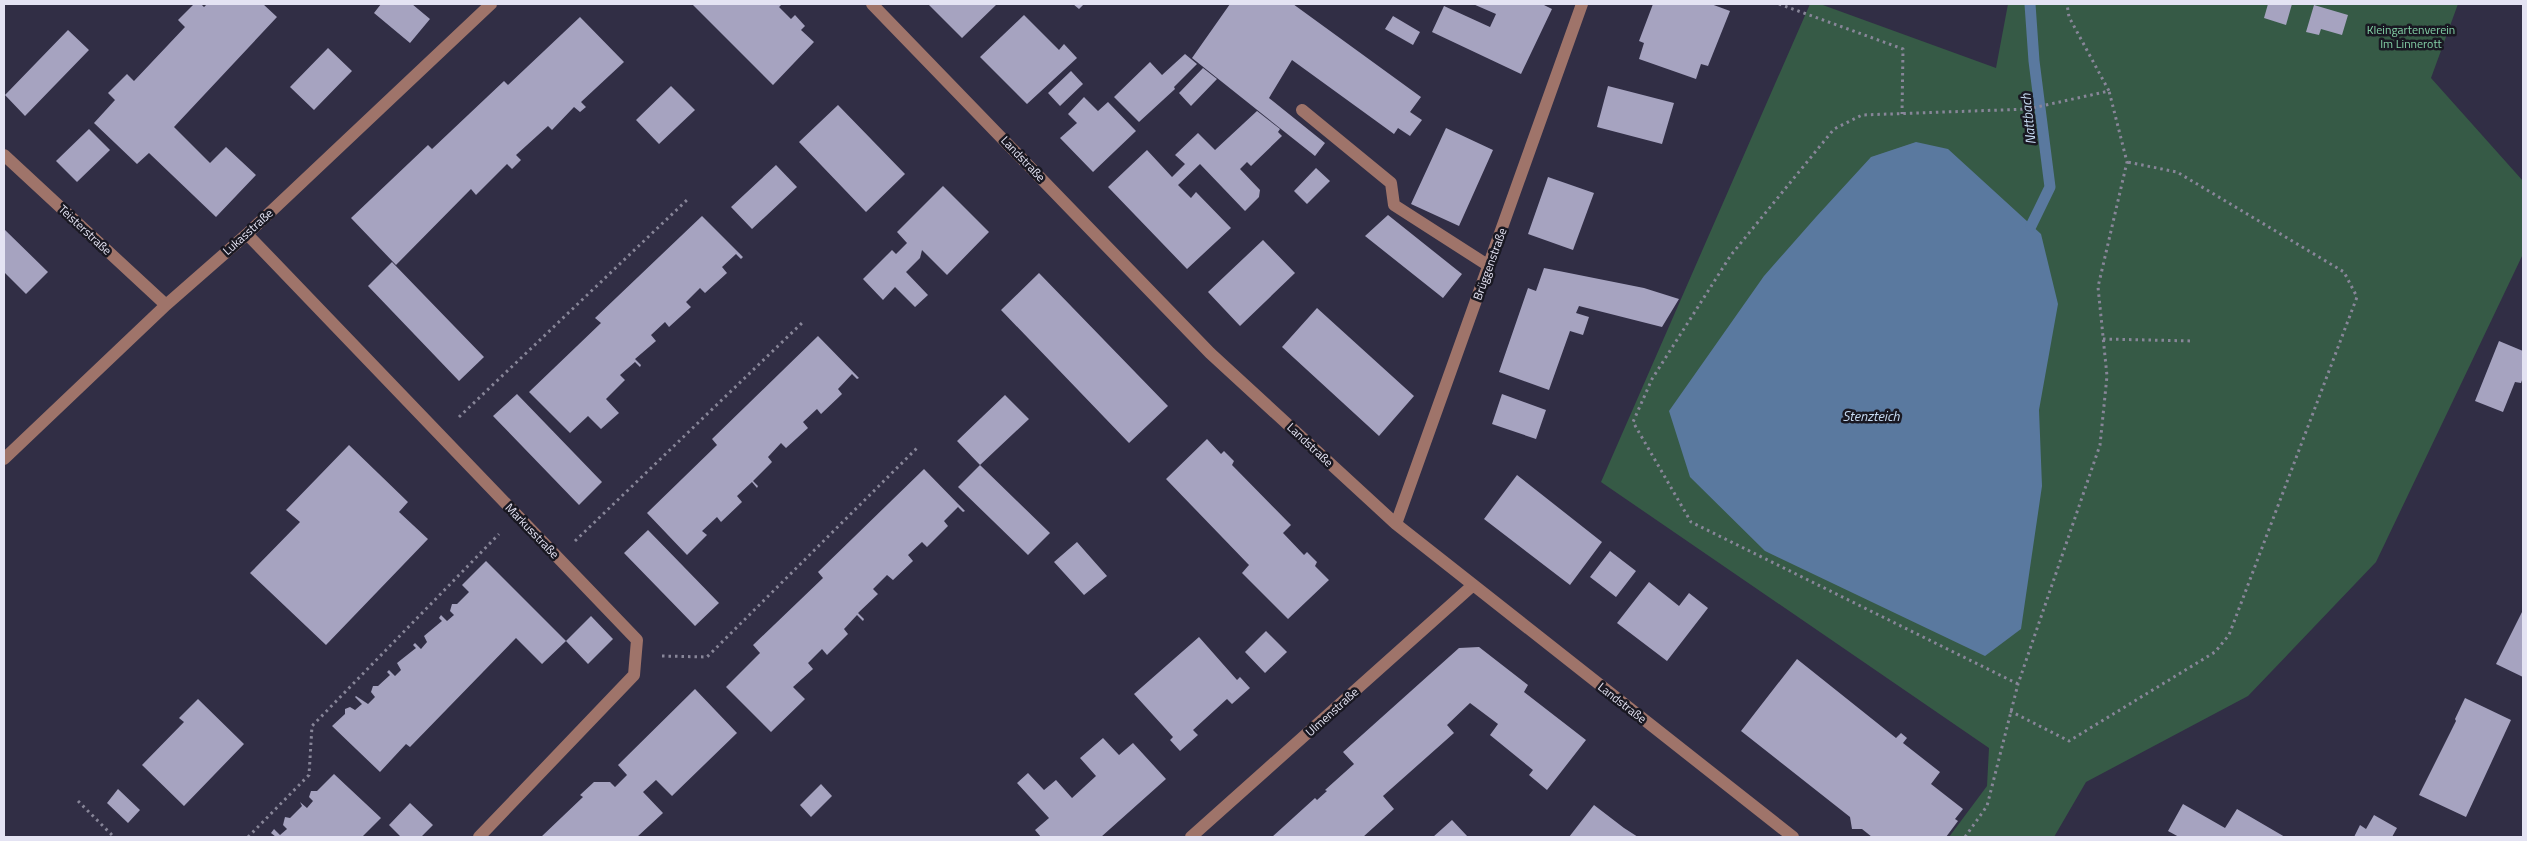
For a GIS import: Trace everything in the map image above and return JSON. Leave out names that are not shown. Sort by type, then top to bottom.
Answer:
[{"type":"street","name":"Lukasstraße","points":[[4,459],[166,306],[247,234],[490,4]]},
{"type":"street","name":"Landstraße","points":[[872,4],[1210,353],[1396,524],[1472,586],[1793,837]]},
{"type":"street","name":"Brüggenstraße","points":[[1396,524],[1509,213],[1582,4]]},
{"type":"street","points":[[1302,110],[1391,183],[1394,205],[1489,266]]},
{"type":"street","name":"Teisterstraße","points":[[4,154],[166,306]]},
{"type":"street","name":"Markusstraße","points":[[247,234],[637,640],[634,675],[479,837]]},
{"type":"street","name":"Ulmenstraße","points":[[1191,837],[1472,586]]},
{"type":"path","points":[[1779,4],[1903,48],[1902,114]]},
{"type":"path","points":[[1965,837],[1988,806],[2018,684],[2100,445],[2107,376],[2098,287],[2127,162],[2109,91],[2069,17],[2067,4]]},
{"type":"path","points":[[2018,684],[1691,522],[1633,422],[1652,379],[1731,255],[1834,129],[1862,115],[2028,110],[2109,91]]},
{"type":"path","points":[[2010,712],[2069,741],[2215,652],[2229,635],[2357,297],[2344,272],[2177,172],[2127,162]]},
{"type":"path","points":[[440,435],[688,199]]},
{"type":"path","points":[[558,557],[802,323]]},
{"type":"path","points":[[2103,340],[2194,342]]},
{"type":"path","points":[[636,655],[707,657],[917,448]]},
{"type":"path","points":[[248,837],[309,775],[312,726],[517,515]]},
{"type":"path","points":[[78,801],[114,837]]},
{"type":"green space","name":"Kleingartenverein Im Linnerott","points":[[1810,4],[1820,4],[1996,68],[2008,4],[2458,4],[2431,78],[2523,181],[2523,254],[2376,562],[2248,696],[2086,782],[2054,837],[1949,837],[1987,786],[1989,748],[1601,482]]},
{"type":"water","name":"Stenzteich","points":[[1916,142],[1948,149],[2041,234],[2058,304],[2039,410],[2042,486],[2021,629],[1985,656],[1765,551],[1690,477],[1669,411],[1764,276],[1871,157]]},
{"type":"building","points":[[194,4],[201,4],[204,7],[207,4],[263,4],[277,17],[174,127],[210,163],[226,147],[256,175],[216,217],[149,153],[137,164],[94,123],[115,100],[108,93],[127,74],[134,81],[185,27],[178,20]]},
{"type":"building","points":[[381,4],[412,4],[430,19],[410,43],[374,13]]},
{"type":"building","points":[[692,4],[782,4],[779,7],[791,19],[795,15],[805,26],[801,30],[814,42],[773,85]]},
{"type":"building","points":[[928,4],[997,4],[962,38]]},
{"type":"building","points":[[1073,4],[1084,4],[1079,9]]},
{"type":"building","points":[[1230,4],[1293,4],[1421,97],[1410,112],[1422,120],[1410,136],[1398,128],[1394,134],[1292,60],[1269,98],[1325,143],[1315,156],[1192,58]]},
{"type":"building","points":[[1473,4],[1542,4],[1552,9],[1521,74],[1432,32],[1444,6],[1490,27],[1496,14]]},
{"type":"building","points":[[1653,4],[1711,4],[1730,11],[1708,66],[1701,64],[1696,79],[1639,59],[1644,43],[1639,41]]},
{"type":"building","points":[[2268,4],[2292,4],[2286,25],[2264,18]]},
{"type":"building","points":[[2314,5],[2348,15],[2342,35],[2321,29],[2319,35],[2306,32]]},
{"type":"building","points":[[1024,15],[1059,50],[1064,44],[1077,58],[1027,104],[980,57]]},
{"type":"building","points":[[1393,16],[1420,32],[1413,45],[1385,29]]},
{"type":"building","points":[[580,17],[624,62],[581,102],[586,107],[580,112],[574,107],[552,130],[548,126],[516,155],[521,160],[512,169],[507,164],[476,195],[471,189],[396,265],[351,218],[428,145],[432,149],[504,81],[508,85]]},
{"type":"building","points":[[68,30],[89,50],[25,116],[5,95]]},
{"type":"building","points":[[328,48],[352,71],[314,110],[290,87]]},
{"type":"building","points":[[1185,54],[1197,64],[1174,87],[1175,89],[1139,122],[1114,97],[1150,62],[1162,75]]},
{"type":"building","points":[[1203,68],[1217,79],[1191,106],[1179,93]]},
{"type":"building","points":[[1071,71],[1083,84],[1060,106],[1048,93]]},
{"type":"building","points":[[671,86],[695,110],[659,144],[636,120]]},
{"type":"building","points":[[1608,86],[1674,103],[1662,144],[1597,127]]},
{"type":"building","points":[[1084,97],[1098,111],[1108,102],[1136,131],[1093,172],[1060,138],[1077,123],[1068,114]]},
{"type":"building","points":[[838,105],[905,174],[866,212],[799,142]]},
{"type":"building","points":[[1257,111],[1280,129],[1278,132],[1282,136],[1251,166],[1247,162],[1240,169],[1260,190],[1259,197],[1245,211],[1200,164],[1178,185],[1191,198],[1196,192],[1231,228],[1187,269],[1108,187],[1147,150],[1172,177],[1185,164],[1175,155],[1198,133],[1215,150]]},
{"type":"building","points":[[1446,128],[1493,150],[1459,226],[1411,204]]},
{"type":"building","points":[[89,129],[110,150],[77,182],[56,161]]},
{"type":"building","points":[[776,165],[797,187],[752,229],[731,207]]},
{"type":"building","points":[[1316,168],[1330,181],[1307,204],[1294,191]]},
{"type":"building","points":[[1548,177],[1594,193],[1573,250],[1528,234]]},
{"type":"building","points":[[943,186],[989,232],[947,275],[922,250],[920,258],[906,272],[928,295],[915,307],[895,287],[883,300],[863,279],[892,250],[896,254],[907,243],[897,232]]},
{"type":"building","points":[[1388,215],[1462,274],[1443,298],[1365,236]]},
{"type":"building","points":[[702,216],[743,257],[741,259],[736,254],[722,267],[727,273],[705,293],[700,288],[686,302],[691,307],[669,327],[665,322],[651,335],[656,341],[635,359],[641,365],[640,367],[635,362],[620,375],[625,380],[606,399],[619,413],[601,429],[588,416],[570,433],[529,392],[601,323],[595,318]]},
{"type":"building","points":[[4,229],[48,272],[26,294],[4,272]]},
{"type":"building","points":[[1263,240],[1295,273],[1240,326],[1208,292]]},
{"type":"building","points":[[392,262],[484,357],[459,381],[368,286]]},
{"type":"building","points":[[1544,268],[1644,288],[1679,299],[1662,327],[1579,306],[1576,313],[1589,317],[1583,335],[1570,331],[1549,390],[1499,372],[1528,288],[1536,291]]},
{"type":"building","points":[[1039,273],[1168,406],[1129,443],[1001,310]]},
{"type":"building","points":[[1317,308],[1414,396],[1379,436],[1282,347]]},
{"type":"building","points":[[818,336],[859,378],[857,379],[852,374],[838,389],[842,394],[821,414],[817,409],[803,422],[808,428],[786,448],[781,443],[768,457],[772,462],[753,481],[758,486],[757,488],[752,482],[737,496],[742,502],[721,522],[717,517],[702,531],[707,535],[687,555],[647,513],[717,445],[712,439]]},
{"type":"building","points":[[2499,341],[2523,351],[2523,377],[2521,383],[2515,382],[2503,412],[2475,401]]},
{"type":"building","points":[[517,394],[602,482],[579,505],[493,416]]},
{"type":"building","points":[[1502,394],[1546,410],[1536,439],[1492,424]]},
{"type":"building","points":[[1005,395],[1029,419],[980,465],[957,441]]},
{"type":"building","points":[[1207,439],[1221,454],[1224,451],[1234,461],[1232,465],[1291,525],[1283,533],[1304,555],[1307,552],[1317,562],[1315,566],[1329,580],[1288,619],[1242,573],[1249,565],[1166,479]]},
{"type":"building","points":[[349,445],[408,502],[399,512],[428,539],[326,645],[250,573],[300,522],[286,510]]},
{"type":"building","points":[[980,465],[1050,533],[1028,555],[958,487]]},
{"type":"building","points":[[924,469],[965,511],[963,512],[958,507],[944,521],[948,526],[927,547],[922,542],[908,555],[913,561],[893,580],[887,575],[873,589],[878,594],[858,613],[864,619],[863,621],[857,615],[844,629],[848,634],[827,655],[822,649],[808,663],[813,669],[793,687],[805,699],[771,732],[726,687],[760,653],[753,645],[823,578],[818,572]]},
{"type":"building","points":[[1517,475],[1602,542],[1570,585],[1484,519]]},
{"type":"building","points":[[648,530],[719,603],[695,626],[624,553]]},
{"type":"building","points":[[1077,542],[1107,576],[1084,595],[1054,562]]},
{"type":"building","points":[[1610,551],[1636,571],[1616,597],[1590,577]]},
{"type":"building","points":[[486,561],[566,641],[542,664],[516,638],[410,747],[406,744],[380,772],[332,726],[345,714],[345,709],[350,707],[355,710],[362,704],[356,696],[368,704],[375,697],[371,692],[373,686],[378,686],[390,675],[387,672],[389,670],[395,676],[401,670],[397,663],[416,648],[413,645],[415,643],[421,649],[427,642],[424,636],[442,621],[439,618],[441,615],[447,621],[454,615],[450,611],[452,604],[457,604],[469,592],[462,585]]},
{"type":"building","points":[[1649,582],[1679,606],[1689,593],[1708,608],[1667,661],[1617,623]]},
{"type":"building","points":[[2523,610],[2523,677],[2496,664]]},
{"type":"building","points":[[591,616],[613,639],[588,664],[566,641]]},
{"type":"building","points":[[1266,631],[1287,652],[1265,673],[1245,652]]},
{"type":"building","points":[[1199,637],[1237,680],[1240,677],[1250,688],[1232,704],[1227,699],[1193,730],[1198,735],[1180,751],[1170,740],[1173,737],[1134,694]]},
{"type":"building","points":[[1479,647],[1528,685],[1524,692],[1586,740],[1547,790],[1529,775],[1533,770],[1490,735],[1498,724],[1470,703],[1447,725],[1454,733],[1383,796],[1394,809],[1363,837],[1272,837],[1315,798],[1317,800],[1327,791],[1325,790],[1354,764],[1343,752],[1459,648]]},
{"type":"building","points":[[1797,659],[1896,738],[1901,733],[1907,738],[1903,743],[1940,772],[1931,784],[1963,809],[1955,819],[1958,821],[1946,837],[1872,837],[1862,829],[1852,829],[1850,817],[1741,731]]},
{"type":"building","points":[[695,689],[737,733],[672,796],[656,780],[643,792],[663,813],[637,837],[541,837],[583,797],[580,795],[594,782],[610,782],[615,787],[627,775],[618,765]]},
{"type":"building","points":[[2465,698],[2511,720],[2466,817],[2419,795],[2456,721],[2455,719]]},
{"type":"building","points":[[198,699],[244,744],[184,806],[142,765],[184,722],[179,718]]},
{"type":"building","points":[[1103,738],[1119,755],[1133,743],[1166,779],[1101,837],[1041,837],[1035,830],[1049,818],[1017,783],[1028,773],[1044,790],[1056,780],[1072,798],[1096,776],[1080,758]]},
{"type":"building","points":[[334,774],[381,818],[362,837],[276,837],[271,833],[274,829],[280,835],[287,829],[283,825],[285,817],[290,818],[302,806],[300,802],[307,808],[313,801],[309,797],[311,791],[317,791]]},
{"type":"building","points":[[821,784],[832,796],[811,817],[800,805]]},
{"type":"building","points":[[118,789],[140,810],[128,823],[107,803]]},
{"type":"building","points":[[410,803],[433,825],[421,837],[401,837],[389,825]]},
{"type":"building","points":[[2183,804],[2225,828],[2237,809],[2285,837],[2179,837],[2168,831]]},
{"type":"building","points":[[1594,805],[1624,828],[1638,837],[1569,837]]},
{"type":"building","points":[[2374,815],[2397,828],[2392,837],[2354,837],[2360,825],[2366,829]]},
{"type":"building","points":[[1452,820],[1468,837],[1433,837]]},
{"type":"waterway","name":"Nattbach","points":[[2030,4],[2034,61],[2050,187],[2031,226]]}]
